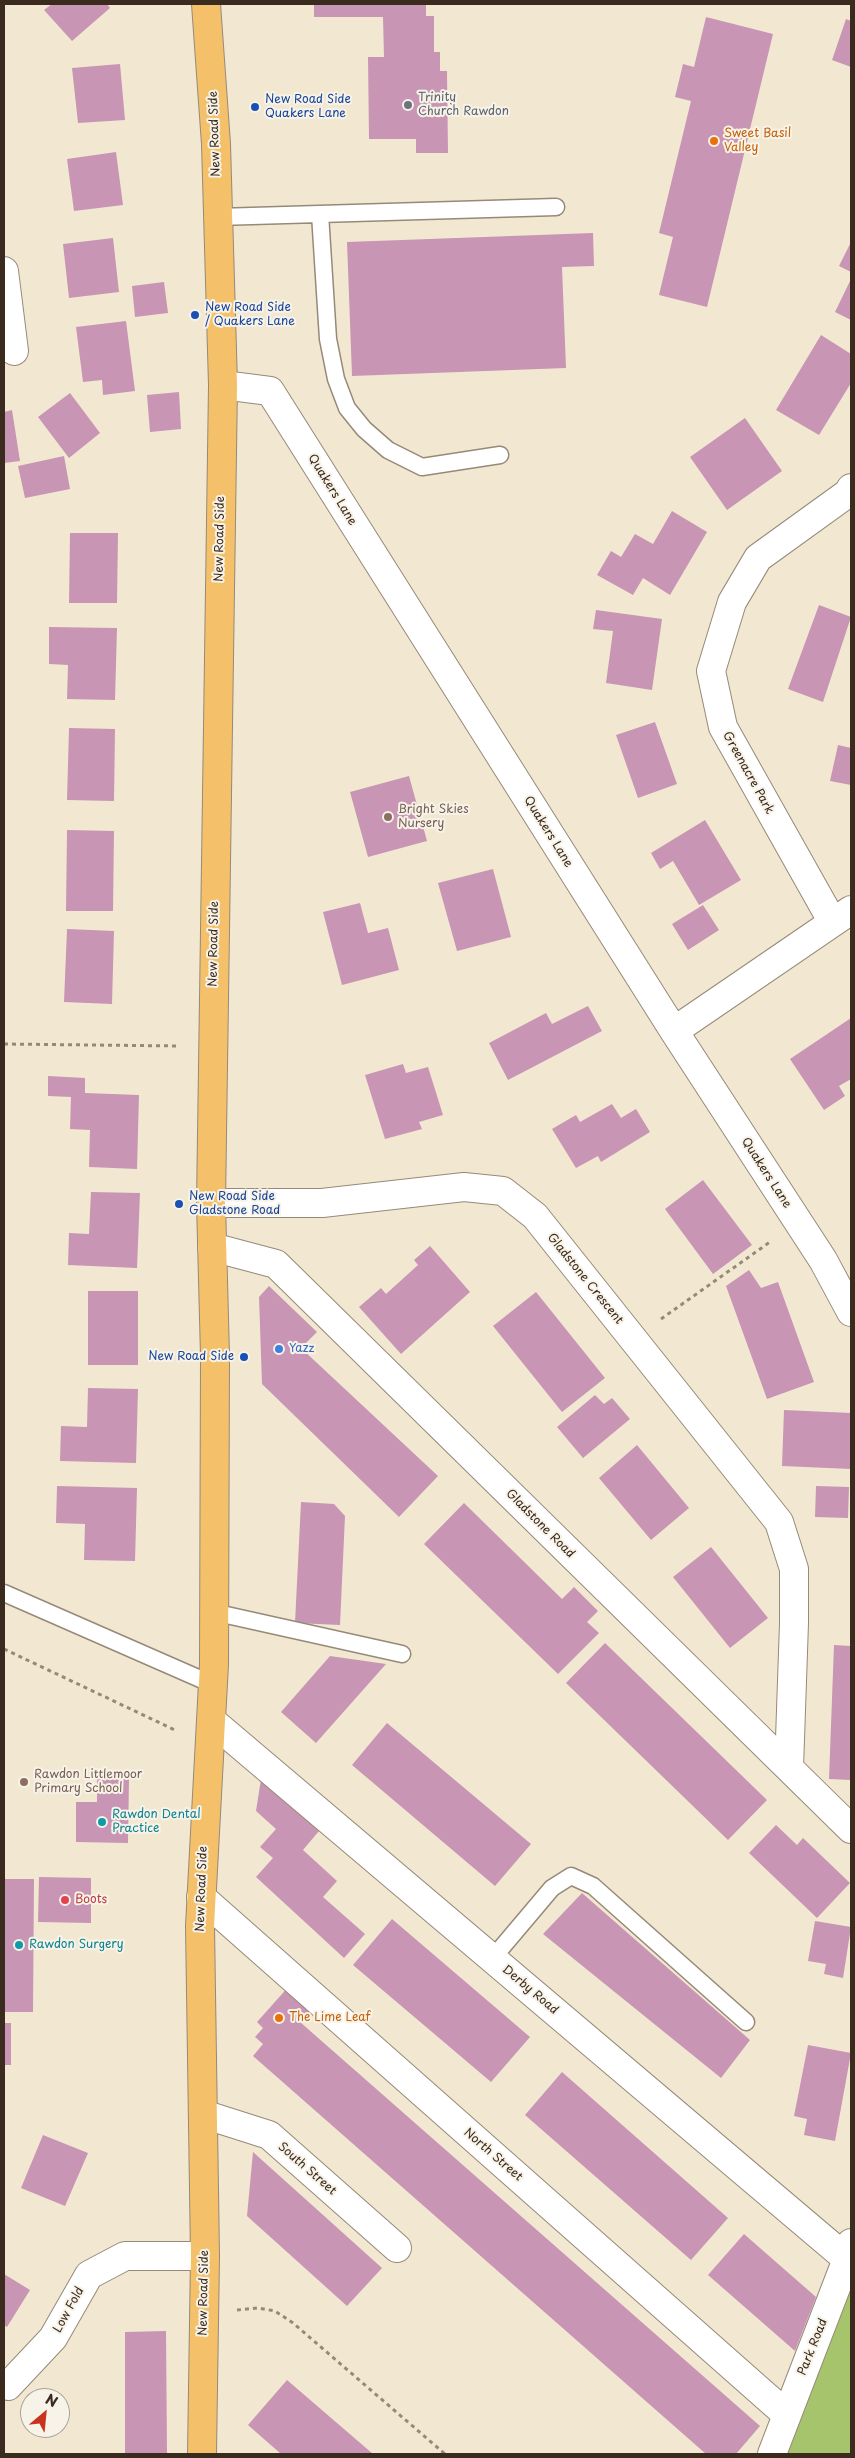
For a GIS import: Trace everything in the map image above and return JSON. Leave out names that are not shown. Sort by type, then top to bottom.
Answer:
[{"type":"main road","name":"New Road Side","points":[[202,2454],[205,2256],[201,1897],[214,1685],[214,1356],[210,1203],[223,385],[214,91],[206,4]]},
{"type":"street","points":[[4,271],[14,351]]},
{"type":"street","name":"Quakers Lane","points":[[223,385],[270,391],[674,1031],[823,1260],[851,1312]]},
{"type":"street","name":"Greenacre Park","points":[[674,1031],[842,916],[722,727],[711,670],[732,602],[758,558],[848,493],[851,488]]},
{"type":"street","name":"Gladstone Crescent","points":[[210,1203],[322,1203],[464,1187],[503,1191],[535,1216],[779,1522],[794,1569],[789,1768]]},
{"type":"street","name":"Gladstone Road","points":[[212,1247],[276,1264],[851,1829]]},
{"type":"street","name":"Derby Road","points":[[212,1735],[492,1959],[849,2249]]},
{"type":"street","name":"North Street","points":[[201,1897],[786,2414]]},
{"type":"street","name":"South Street","points":[[203,2114],[269,2136],[397,2248]]},
{"type":"street","name":"Park Road","points":[[772,2454],[849,2249]]},
{"type":"street","name":"Low Fold","points":[[4,2385],[8,2386],[53,2338],[89,2275],[125,2256],[205,2256]]},
{"type":"lane","points":[[218,217],[556,207]]},
{"type":"lane","points":[[320,214],[328,339],[336,379],[347,408],[364,429],[388,450],[422,467],[500,455]]},
{"type":"lane","points":[[4,1592],[214,1685]]},
{"type":"lane","points":[[213,1612],[402,1654]]},
{"type":"lane","points":[[492,1959],[552,1888],[571,1876],[593,1886],[746,2022]]},
{"type":"path","points":[[4,1044],[213,1046]]},
{"type":"path","points":[[633,1338],[798,1222]]},
{"type":"path","points":[[4,1649],[212,1735]]},
{"type":"path","points":[[204,2313],[258,2308],[275,2311],[293,2323],[445,2454]]},
{"type":"green space","points":[[851,2239],[851,2454],[772,2454]]},
{"type":"building","points":[[52,4],[107,4],[110,8],[72,41],[44,10]]},
{"type":"building","name":"Trinity Church Rawdon","points":[[314,4],[426,4],[426,16],[434,16],[434,52],[440,52],[440,71],[447,71],[448,153],[416,153],[416,139],[369,139],[368,57],[384,57],[383,17],[314,17]]},
{"type":"building","name":"Sweet Basil Valley","points":[[706,17],[773,34],[707,307],[659,295],[673,237],[659,233],[691,101],[675,97],[683,64],[694,67]]},
{"type":"building","points":[[846,19],[851,21],[851,67],[832,60]]},
{"type":"building","points":[[120,64],[125,120],[78,123],[72,68]]},
{"type":"building","points":[[116,152],[123,205],[74,211],[67,159]]},
{"type":"building","points":[[593,233],[594,266],[562,267],[566,368],[352,376],[347,242]]},
{"type":"building","points":[[113,238],[119,292],[69,298],[63,244]]},
{"type":"building","points":[[851,242],[851,272],[839,266]]},
{"type":"building","points":[[851,279],[851,320],[835,312]]},
{"type":"building","points":[[164,282],[168,313],[135,317],[132,286]]},
{"type":"building","points":[[126,321],[135,391],[103,395],[102,380],[83,382],[76,327]]},
{"type":"building","points":[[821,335],[851,354],[851,383],[819,435],[776,410]]},
{"type":"building","points":[[179,392],[181,429],[150,432],[147,395]]},
{"type":"building","points":[[70,393],[100,433],[69,458],[38,417]]},
{"type":"building","points":[[12,410],[20,461],[4,463],[4,412]]},
{"type":"building","points":[[745,418],[782,471],[727,510],[690,457]]},
{"type":"building","points":[[64,456],[70,489],[25,498],[18,466]]},
{"type":"building","points":[[672,511],[707,532],[670,595],[643,578],[633,595],[597,575],[611,551],[621,557],[635,534],[653,544]]},
{"type":"building","points":[[70,533],[118,533],[117,603],[69,603]]},
{"type":"building","points":[[819,605],[851,617],[823,702],[788,689]]},
{"type":"building","points":[[596,610],[662,619],[652,690],[606,683],[613,631],[593,629]]},
{"type":"building","points":[[49,627],[117,628],[115,700],[67,699],[68,665],[49,664]]},
{"type":"building","points":[[655,722],[677,784],[638,798],[616,735]]},
{"type":"building","points":[[69,728],[115,729],[114,801],[67,800]]},
{"type":"building","points":[[838,745],[851,748],[851,785],[830,781]]},
{"type":"building","name":"Bright Skies Nursery","points":[[409,776],[427,841],[368,857],[350,792]]},
{"type":"building","points":[[705,820],[741,880],[699,905],[673,861],[660,869],[651,853]]},
{"type":"building","points":[[67,830],[114,831],[113,911],[66,911]]},
{"type":"building","points":[[493,869],[511,937],[457,951],[438,883]]},
{"type":"building","points":[[360,903],[368,933],[388,928],[399,970],[342,985],[323,912]]},
{"type":"building","points":[[703,905],[719,930],[688,950],[672,924]]},
{"type":"building","points":[[67,929],[114,931],[112,1004],[64,1002]]},
{"type":"building","points":[[588,1006],[602,1031],[508,1080],[489,1043],[546,1013],[552,1024]]},
{"type":"building","points":[[851,1018],[851,1079],[839,1086],[845,1096],[824,1110],[790,1059]]},
{"type":"building","points":[[403,1064],[406,1073],[428,1067],[443,1115],[419,1122],[422,1129],[385,1139],[365,1075]]},
{"type":"building","points":[[48,1076],[85,1078],[85,1093],[139,1095],[137,1169],[89,1167],[90,1130],[70,1129],[71,1097],[48,1096]]},
{"type":"building","points":[[612,1104],[621,1118],[636,1109],[650,1132],[601,1162],[598,1156],[576,1168],[552,1129],[576,1115],[580,1122]]},
{"type":"building","points":[[703,1180],[752,1245],[713,1274],[665,1209]]},
{"type":"building","points":[[91,1192],[140,1193],[137,1268],[68,1265],[69,1233],[89,1234]]},
{"type":"building","points":[[430,1246],[470,1292],[401,1354],[359,1307],[381,1288],[386,1294],[418,1265],[414,1260]]},
{"type":"building","points":[[749,1270],[761,1288],[778,1282],[814,1382],[767,1399],[726,1286]]},
{"type":"building","points":[[269,1286],[317,1332],[301,1348],[438,1476],[399,1517],[262,1384],[259,1297]]},
{"type":"building","points":[[88,1291],[138,1291],[138,1365],[88,1365]]},
{"type":"building","points":[[536,1292],[605,1378],[562,1412],[493,1326]]},
{"type":"building","points":[[88,1388],[138,1389],[136,1463],[60,1461],[61,1426],[87,1427]]},
{"type":"building","points":[[595,1395],[604,1404],[612,1398],[630,1419],[583,1458],[557,1427]]},
{"type":"building","points":[[784,1410],[851,1413],[851,1469],[782,1466]]},
{"type":"building","points":[[637,1445],[689,1508],[651,1540],[599,1478]]},
{"type":"building","points":[[57,1486],[137,1488],[135,1561],[84,1560],[85,1524],[56,1523]]},
{"type":"building","points":[[816,1486],[849,1487],[848,1518],[815,1517]]},
{"type":"building","points":[[301,1502],[334,1504],[345,1516],[340,1625],[295,1623]]},
{"type":"building","points":[[464,1503],[562,1599],[574,1587],[598,1611],[587,1622],[599,1633],[558,1674],[424,1544]]},
{"type":"building","points":[[711,1547],[768,1618],[730,1648],[673,1577]]},
{"type":"building","points":[[605,1643],[767,1800],[728,1840],[566,1683]]},
{"type":"building","points":[[834,1645],[851,1646],[851,1780],[829,1779]]},
{"type":"building","points":[[330,1656],[386,1664],[316,1743],[281,1712]]},
{"type":"building","points":[[387,1723],[531,1844],[495,1886],[352,1765]]},
{"type":"building","name":"Rawdon Dental Practice","points":[[97,1778],[129,1778],[128,1843],[76,1842],[76,1802],[97,1802]]},
{"type":"building","points":[[261,1779],[319,1831],[303,1850],[337,1881],[323,1897],[365,1934],[344,1958],[256,1877],[273,1858],[260,1847],[276,1829],[256,1811]]},
{"type":"building","points":[[776,1825],[797,1845],[803,1838],[850,1883],[817,1918],[749,1853]]},
{"type":"building","name":"Boots","points":[[39,1877],[91,1878],[91,1923],[38,1922]]},
{"type":"building","name":"Rawdon Surgery","points":[[4,1879],[34,1879],[33,2012],[4,2012]]},
{"type":"building","points":[[582,1893],[750,2040],[721,2078],[543,1934]]},
{"type":"building","points":[[392,1919],[530,2037],[491,2082],[353,1965]]},
{"type":"building","points":[[815,1921],[851,1927],[843,1978],[824,1974],[826,1964],[808,1961]]},
{"type":"building","points":[[290,1985],[314,2007],[300,2022],[760,2426],[736,2454],[706,2454],[253,2056],[263,2044],[255,2037],[263,2028],[257,2022]]},
{"type":"building","points":[[4,2023],[11,2023],[11,2065],[4,2065]]},
{"type":"building","points":[[808,2045],[851,2053],[835,2141],[804,2135],[807,2119],[794,2116]]},
{"type":"building","points":[[562,2072],[728,2218],[691,2260],[525,2115]]},
{"type":"building","points":[[43,2135],[88,2153],[65,2206],[21,2188]]},
{"type":"building","points":[[253,2152],[382,2268],[347,2306],[247,2216]]},
{"type":"building","points":[[744,2234],[816,2297],[795,2351],[708,2275]]},
{"type":"building","points":[[4,2274],[30,2290],[7,2327],[4,2325]]},
{"type":"building","points":[[166,2331],[167,2454],[125,2454],[125,2332]]},
{"type":"building","points":[[287,2380],[373,2454],[281,2454],[248,2425]]},
{"type":"place","name":"Trinity Church Rawdon","points":[[408,105]]},
{"type":"place","name":"New Road Side Quakers Lane","points":[[255,107]]},
{"type":"place","name":"Sweet Basil Valley","points":[[714,141]]},
{"type":"place","name":"New Road Side / Quakers Lane","points":[[195,315]]},
{"type":"place","name":"Bright Skies Nursery","points":[[388,817]]},
{"type":"place","name":"New Road Side Gladstone Road","points":[[179,1204]]},
{"type":"place","name":"Yazz","points":[[279,1349]]},
{"type":"place","name":"New Road Side","points":[[244,1357]]},
{"type":"place","name":"Rawdon Littlemoor Primary School","points":[[24,1782]]},
{"type":"place","name":"Rawdon Dental Practice","points":[[102,1822]]},
{"type":"place","name":"Boots","points":[[65,1900]]},
{"type":"place","name":"Rawdon Surgery","points":[[19,1945]]},
{"type":"place","name":"The Lime Leaf","points":[[279,2018]]}]
